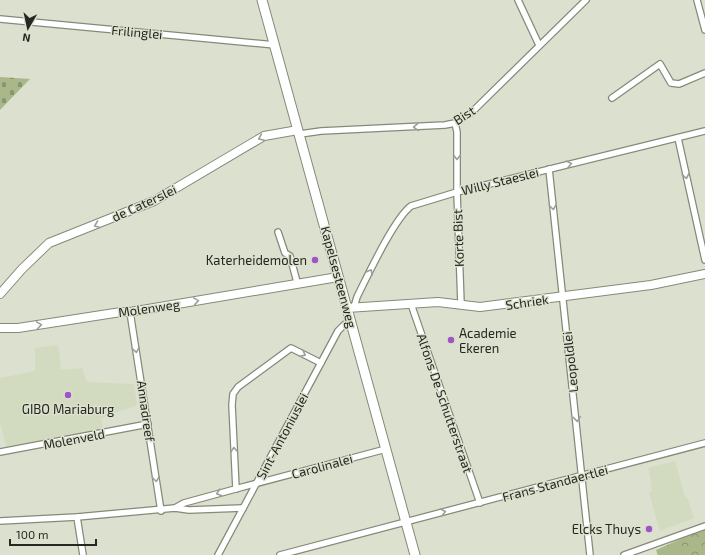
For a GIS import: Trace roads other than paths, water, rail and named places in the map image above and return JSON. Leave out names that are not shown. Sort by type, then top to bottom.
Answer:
[{"type":"main road","name":"Kapelsesteenweg","points":[[262,0],[338,277],[350,308],[351,322],[415,555]]},
{"type":"street","points":[[518,0],[539,45]]},
{"type":"street","name":"Bist","points":[[299,132],[433,127],[455,123],[472,112],[586,0]]},
{"type":"street","points":[[697,0],[705,30]]},
{"type":"street","name":"Frilinglei","points":[[0,19],[275,45]]},
{"type":"street","points":[[612,98],[660,64],[671,83],[679,84],[705,73]]},
{"type":"street","name":"Korte Bist","points":[[455,123],[457,132],[456,192],[461,304]]},
{"type":"street","name":"Willy Staeslei","points":[[350,308],[405,210],[411,206],[456,192],[705,131]]},
{"type":"street","name":"de Caterslei","points":[[0,294],[22,269],[49,243],[154,202],[264,136],[299,132]]},
{"type":"street","points":[[678,138],[705,260]]},
{"type":"street","name":"Leopoldlei","points":[[549,169],[564,297],[590,555]]},
{"type":"street","points":[[278,232],[284,253],[290,256],[297,282]]},
{"type":"street","name":"Schriek","points":[[350,308],[438,302],[480,307],[651,285],[705,274]]},
{"type":"street","name":"Molenweg","points":[[0,328],[18,328],[121,312],[130,312],[267,289],[297,282],[338,277]]},
{"type":"street","name":"Alfons De Schutterstraat","points":[[411,304],[480,503]]},
{"type":"street","name":"Annadreef","points":[[130,312],[161,510]]},
{"type":"street","name":"Sint-Antoniuslei","points":[[218,555],[338,331],[345,324],[351,322]]},
{"type":"street","points":[[236,489],[232,405],[233,394],[238,387],[291,348],[321,364]]},
{"type":"street","name":"Molenveld","points":[[0,452],[148,424]]},
{"type":"street","name":"Frans Standaertlei","points":[[280,555],[705,443]]},
{"type":"street","name":"Carolinalei","points":[[174,508],[184,503],[386,449]]},
{"type":"street","points":[[0,521],[77,517],[174,508],[189,510],[243,508]]},
{"type":"street","points":[[77,517],[83,555]]},
{"type":"street","points":[[624,555],[705,526]]},
{"type":"place","name":"Katerheidemolen","points":[[315,260]]},
{"type":"place","name":"Academie Ekeren","points":[[451,340]]},
{"type":"place","name":"GIBO Mariaburg","points":[[68,395]]},
{"type":"place","name":"Elcks Thuys","points":[[649,529]]}]
